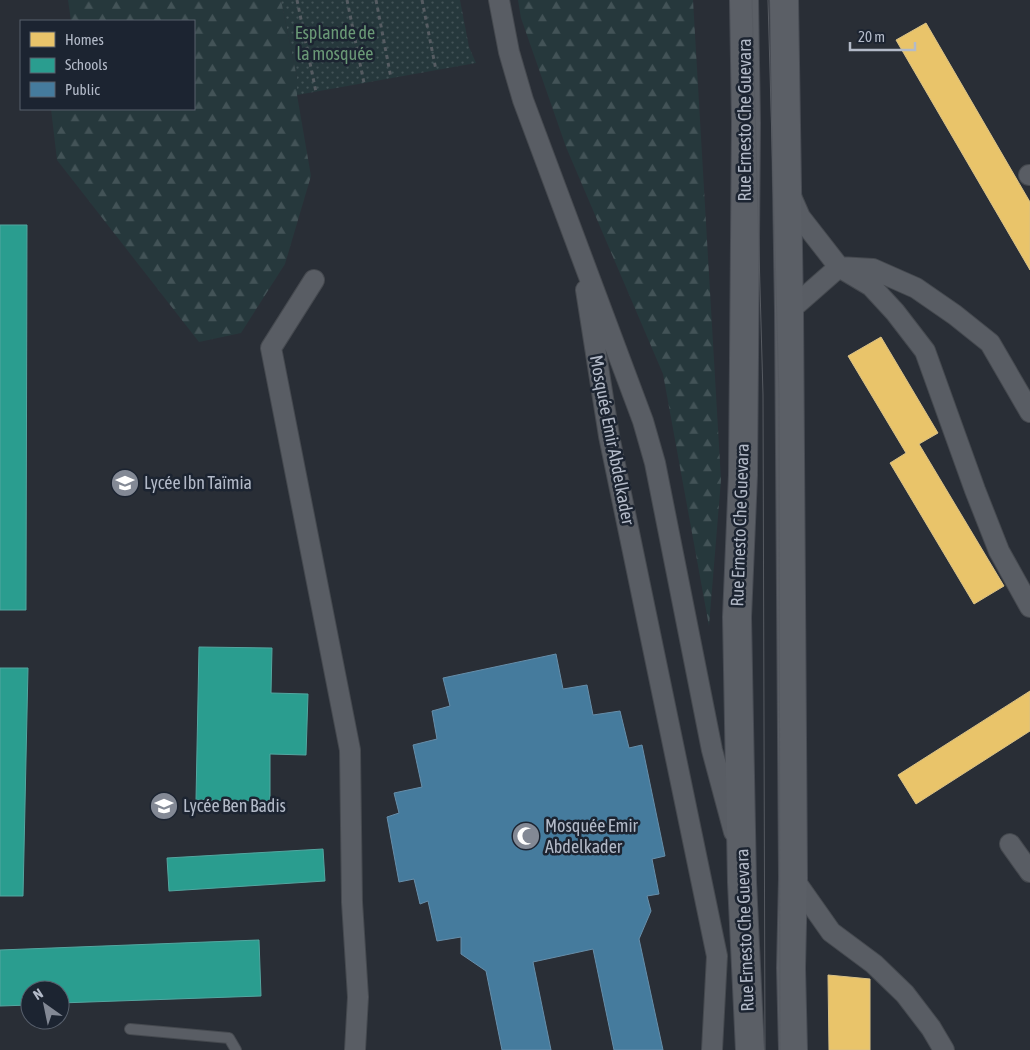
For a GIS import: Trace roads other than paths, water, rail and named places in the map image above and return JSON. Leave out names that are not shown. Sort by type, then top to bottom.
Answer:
[{"type":"main road","name":"Rue Ernesto Che Guevara","points":[[744,0],[746,123],[743,465],[737,617],[742,863],[750,1050]]},
{"type":"main road","points":[[784,0],[789,311],[793,878],[791,968],[793,1050]]},
{"type":"street","points":[[499,0],[508,52],[524,100],[643,421],[655,463],[712,750],[742,863]]},
{"type":"street","points":[[787,185],[800,217],[839,267],[871,286],[896,312],[925,351],[999,551],[1030,607]]},
{"type":"street","name":"Mosquée Emir Abdelkader","points":[[578,243],[609,436],[717,956],[712,1050]]},
{"type":"street","points":[[789,311],[839,267],[873,269],[916,288],[956,315],[990,343],[1030,412]]},
{"type":"street","points":[[314,280],[270,348],[350,750],[352,902],[358,997],[355,1050]]},
{"type":"street","points":[[1010,844],[1030,872]]},
{"type":"street","points":[[793,878],[831,932],[874,964],[905,994],[931,1028],[944,1050]]},
{"type":"lane","points":[[130,1029],[229,1038],[236,1050]]},
{"type":"tram line","points":[[752,0],[763,395],[765,1050]]},
{"type":"tram line","points":[[768,0],[779,395],[780,1050]]},
{"type":"place","name":"Lycée Ibn Taïmia","points":[[125,483]]},
{"type":"place","name":"Lycée Ben Badis","points":[[164,806]]},
{"type":"place","name":"Mosquée Emir Abdelkader","points":[[526,836]]},
{"type":"park label","name":"Esplande de la mosquée","points":[[335,43]]}]
